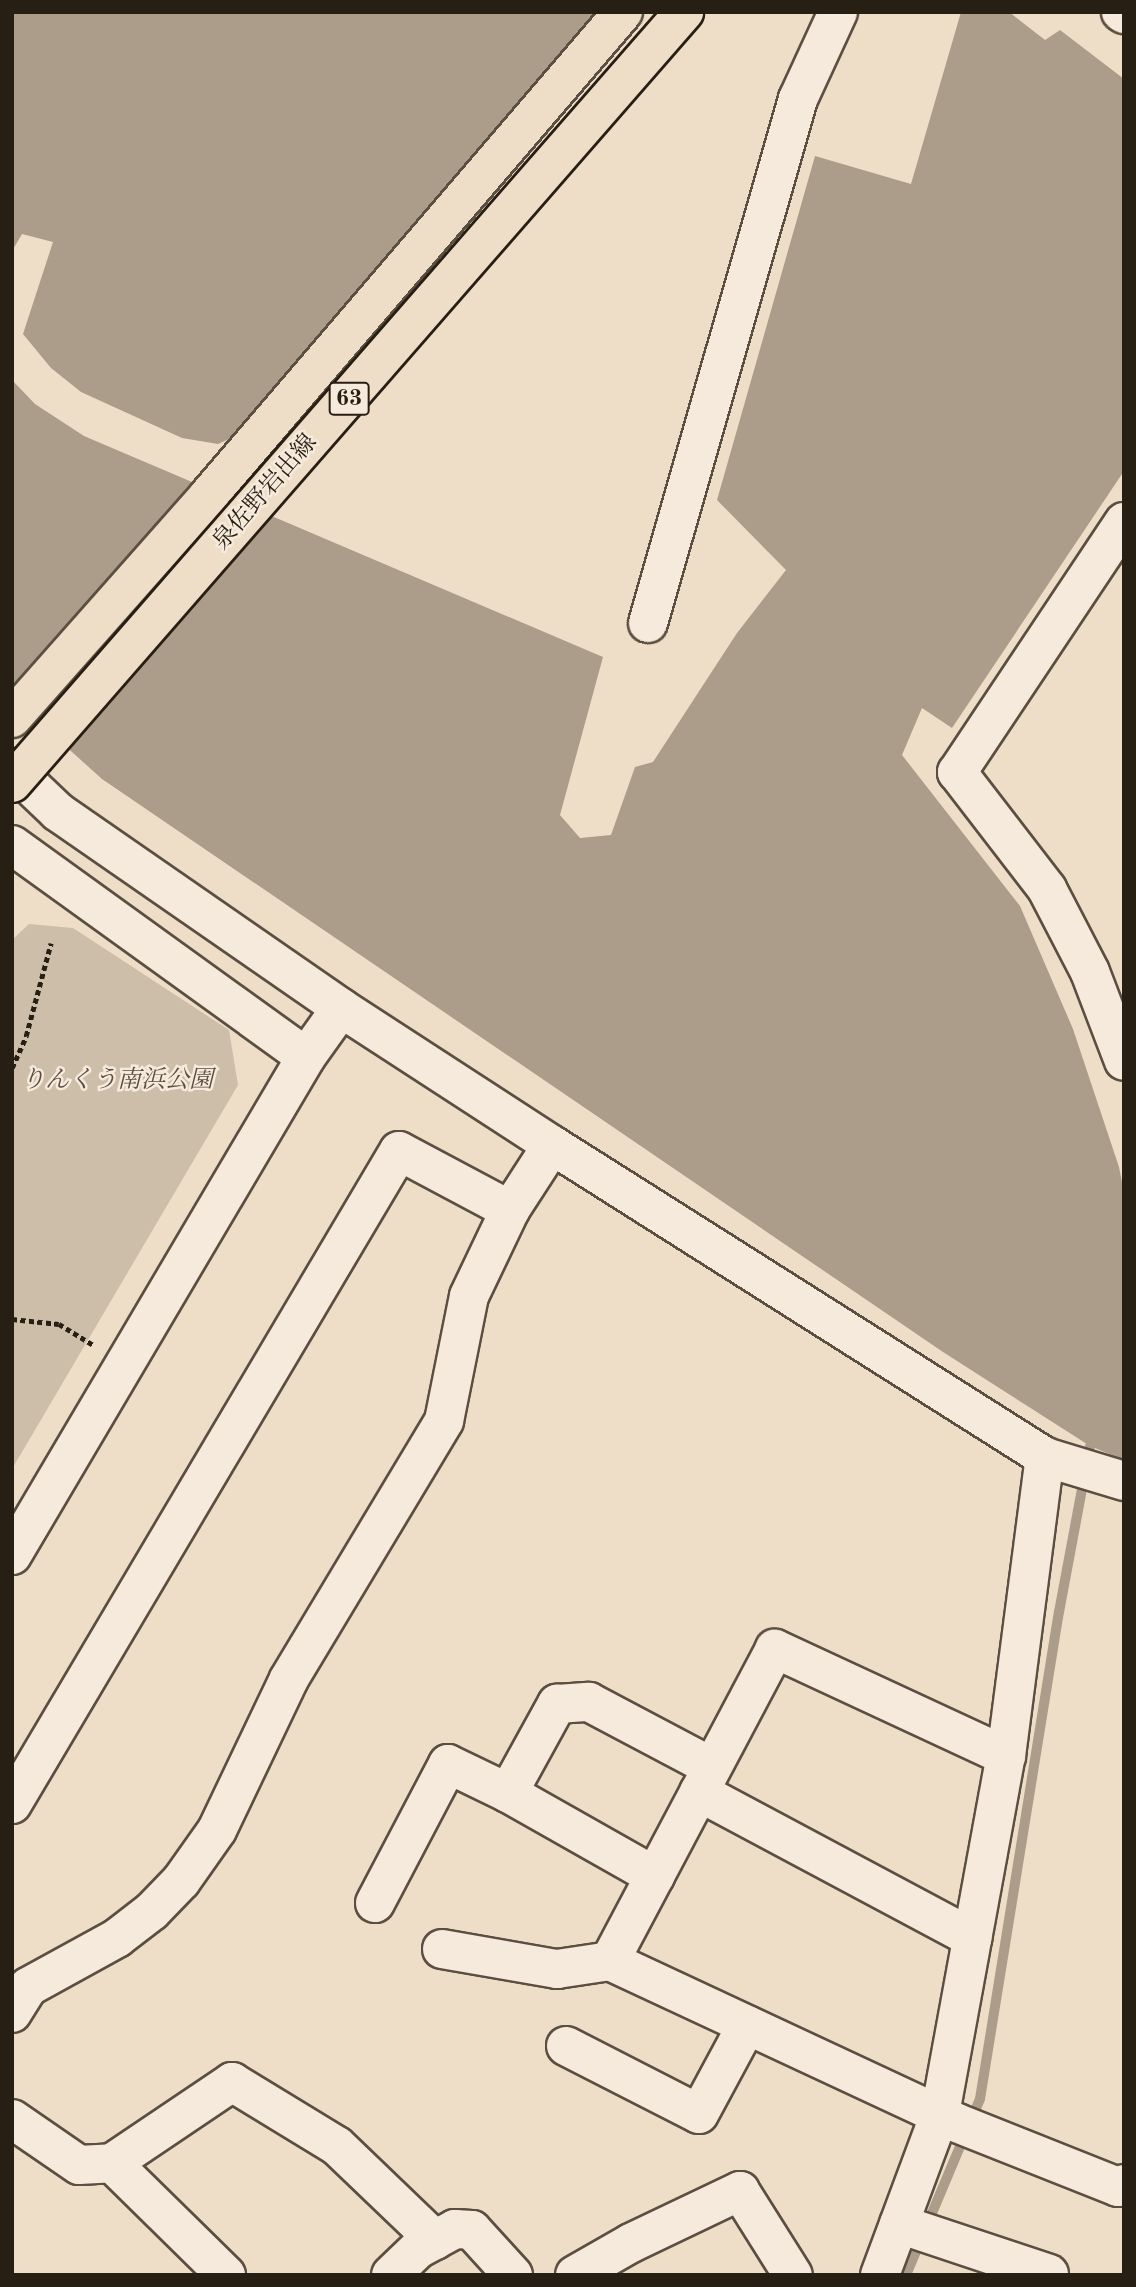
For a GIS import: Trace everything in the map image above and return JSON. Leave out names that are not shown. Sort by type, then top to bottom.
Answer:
[{"type":"main road","name":"泉佐野岩出線","points":[[12,718],[209,495],[623,12]]},
{"type":"main road","name":"泉佐野岩出線","points":[[12,783],[684,12]]},
{"type":"street","points":[[648,623],[798,99],[838,12]]},
{"type":"street","points":[[1124,522],[957,772],[1047,889],[1090,972],[1114,1005],[1124,1061]]},
{"type":"street","points":[[12,768],[58,812],[341,1008],[552,1145],[1045,1457],[1121,1480]]},
{"type":"street","points":[[15,854],[306,1057]]},
{"type":"street","points":[[12,1555],[306,1057],[341,1008]]},
{"type":"street","points":[[12,2013],[28,1987],[117,1938],[152,1911],[181,1881],[217,1830],[289,1679],[444,1421],[470,1296],[510,1210],[552,1145]]},
{"type":"street","points":[[12,1804],[398,1152],[510,1210]]},
{"type":"street","points":[[880,2275],[899,2224],[960,2123],[972,1938],[1006,1756],[1045,1457]]},
{"type":"street","points":[[610,1961],[775,1649],[1006,1756]]},
{"type":"street","points":[[508,1793],[557,1704],[589,1702],[706,1780],[972,1938]]},
{"type":"street","points":[[375,1903],[449,1764],[508,1793],[655,1876]]},
{"type":"street","points":[[442,1949],[557,1969],[610,1961],[960,2123],[1118,2187],[1124,2184]]},
{"type":"street","points":[[566,2046],[699,2114],[747,2025]]},
{"type":"street","points":[[12,2119],[79,2165],[112,2163],[232,2082],[337,2146],[435,2239]]},
{"type":"street","points":[[112,2163],[226,2275]]},
{"type":"street","points":[[575,2275],[631,2243],[740,2191],[793,2275]]},
{"type":"street","points":[[899,2224],[1049,2274]]},
{"type":"street","points":[[391,2275],[418,2249],[455,2229],[472,2230],[513,2275]]},
{"type":"path","points":[[12,1068],[26,1036],[51,943]]},
{"type":"path","points":[[12,1319],[59,1324],[99,1348]]},
{"type":"green space","name":"りんくう南浜公園","points":[[29,924],[73,928],[229,1030],[238,1085],[12,1469],[12,940]]},
{"type":"shaded area","points":[[12,12],[606,12],[260,425],[218,444],[182,438],[81,392],[51,368],[23,334],[53,242],[22,234],[12,251]]},
{"type":"shaded area","points":[[961,12],[1009,12],[1045,40],[1060,30],[1124,79],[1124,471],[952,728],[922,708],[902,755],[1020,906],[1073,1029],[1119,1167],[1124,1192],[1124,1460],[1090,1446],[943,1352],[102,779],[12,698],[12,380],[35,404],[84,436],[603,657],[560,815],[580,838],[611,835],[635,767],[653,762],[737,633],[786,570],[717,500],[815,156],[911,184]]},
{"type":"waterway","points":[[906,2275],[980,2099],[1059,1612],[1090,1446]]}]
